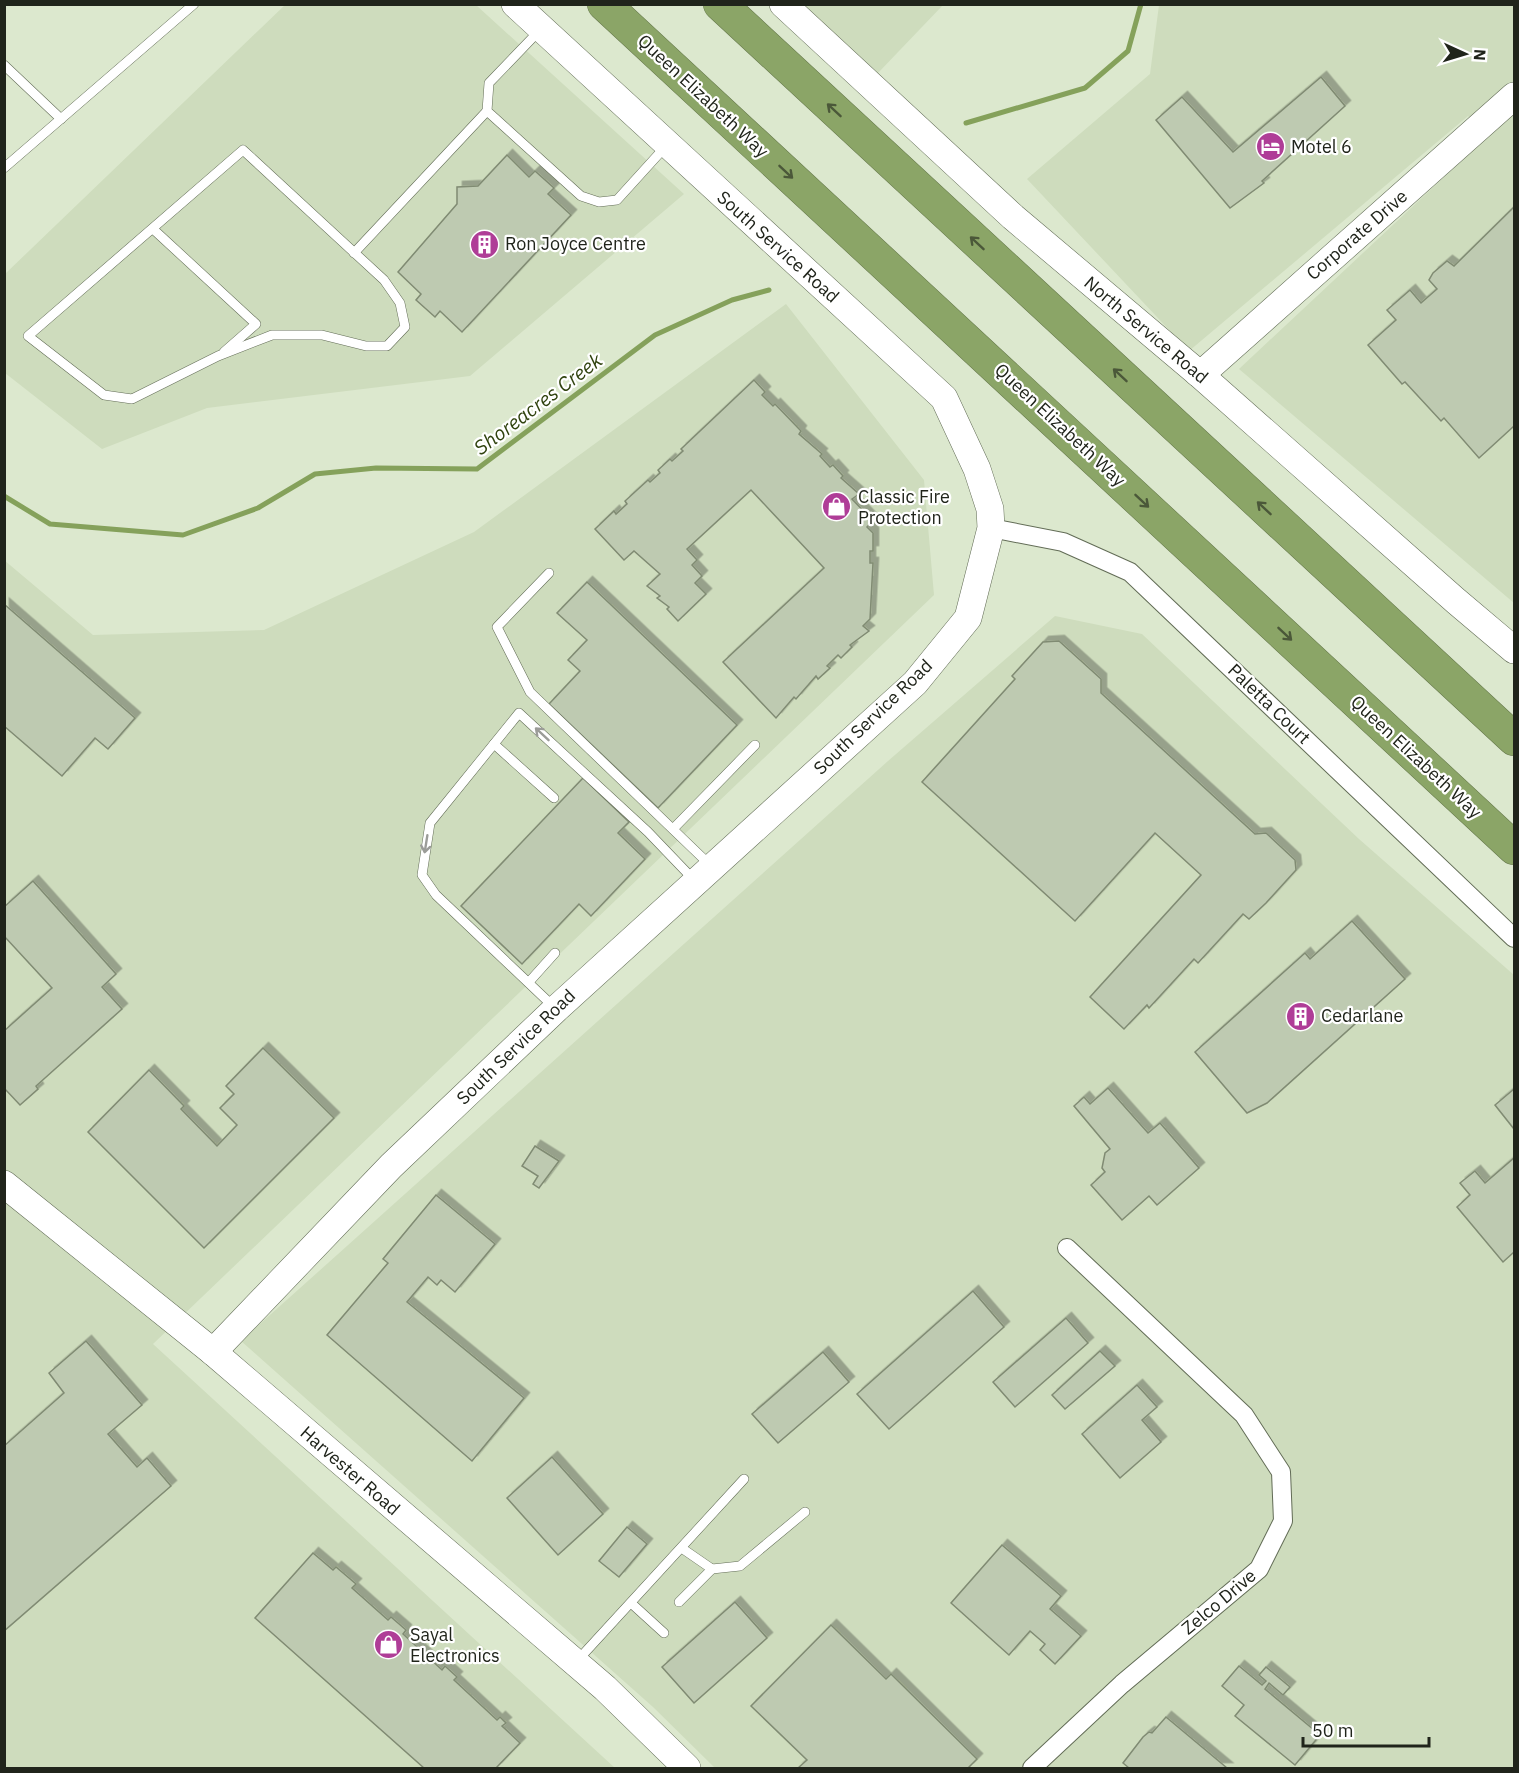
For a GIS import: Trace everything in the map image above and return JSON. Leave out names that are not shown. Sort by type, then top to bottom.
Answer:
[{"type":"highway","name":"Queen Elizabeth Way","points":[[604,4],[1515,848]]},
{"type":"highway","points":[[720,4],[1515,739]]},
{"type":"highway","points":[[1307,547],[1353,575],[1515,708]]},
{"type":"street","name":"South Service Road","points":[[213,1352],[392,1166],[556,1008],[915,682],[968,618],[991,528],[990,509],[977,469],[944,398],[515,4]]},
{"type":"street","name":"North Service Road","points":[[783,4],[1013,217],[1198,373],[1456,602],[1515,650]]},
{"type":"street","name":"Corporate Drive","points":[[1198,373],[1206,369],[1515,96]]},
{"type":"street","name":"Paletta Court","points":[[991,528],[1063,542],[1130,572],[1515,938]]},
{"type":"street","name":"Harvester Road","points":[[4,1184],[213,1352],[576,1663],[687,1768]]},
{"type":"street","name":"Zelco Drive","points":[[1032,1768],[1122,1684],[1259,1569],[1283,1521],[1281,1472],[1244,1415],[1067,1248]]},
{"type":"lane","points":[[4,168],[194,4]]},
{"type":"lane","points":[[354,253],[487,111],[489,83],[541,29]]},
{"type":"lane","points":[[4,65],[61,119]]},
{"type":"lane","points":[[487,111],[581,196],[599,202],[617,200],[667,145]]},
{"type":"lane","points":[[243,150],[354,253],[384,280],[400,303],[405,327],[387,346],[366,346],[322,336],[272,336],[218,356],[132,399],[104,395],[28,336],[243,150]]},
{"type":"lane","points":[[153,229],[256,324],[218,356]]},
{"type":"lane","points":[[549,573],[497,627],[530,692],[673,829],[704,874]]},
{"type":"lane","points":[[556,1008],[436,895],[422,875],[430,823],[519,713],[585,774],[704,874]]},
{"type":"lane","points":[[494,744],[554,798]]},
{"type":"lane","points":[[673,829],[754,746]]},
{"type":"lane","points":[[529,982],[555,953]]},
{"type":"lane","points":[[576,1663],[683,1549],[744,1479]]},
{"type":"lane","points":[[679,1602],[712,1569],[740,1566],[805,1512]]},
{"type":"lane","points":[[683,1549],[712,1569]]},
{"type":"lane","points":[[632,1603],[664,1633]]},
{"type":"shaded area","points":[[285,5],[476,5],[684,194],[470,376],[207,408],[102,449],[5,373],[5,274]]},
{"type":"shaded area","points":[[801,5],[943,5],[877,74]]},
{"type":"shaded area","points":[[1159,5],[1514,5],[1514,603],[1239,369],[1488,136],[1468,116],[1189,351],[1027,179],[1150,74]]},
{"type":"shaded area","points":[[786,304],[924,480],[934,595],[153,1344],[615,1768],[5,1768],[4,560],[93,635],[264,630],[474,532]]},
{"type":"shaded area","points":[[1055,616],[1142,634],[1359,839],[1514,975],[1514,1768],[715,1768],[653,1707],[241,1341],[888,761]]},
{"type":"building","name":"Motel 6","points":[[1321,77],[1345,106],[1262,181],[1264,183],[1230,208],[1156,120],[1182,97],[1233,152]]},
{"type":"building","name":"Ron Joyce Centre","points":[[507,155],[529,177],[535,171],[554,188],[548,194],[571,215],[462,332],[440,311],[435,317],[416,300],[421,294],[398,272],[457,204],[457,187],[478,186]]},
{"type":"building","points":[[1514,207],[1514,426],[1479,458],[1444,418],[1441,421],[1405,382],[1402,384],[1368,345],[1396,320],[1387,310],[1410,290],[1421,303],[1437,289],[1429,280],[1433,273],[1447,261],[1454,266]]},
{"type":"building","points":[[754,380],[765,392],[762,395],[773,406],[775,404],[801,431],[799,434],[822,454],[820,456],[830,467],[833,465],[843,476],[841,478],[859,494],[852,499],[873,521],[867,527],[873,533],[873,551],[870,551],[870,563],[873,563],[870,619],[863,626],[869,631],[850,645],[852,647],[841,658],[838,655],[827,666],[830,668],[818,679],[816,676],[776,718],[723,662],[824,568],[751,490],[687,549],[697,560],[692,565],[702,576],[695,583],[706,594],[678,621],[667,609],[669,607],[657,598],[660,596],[647,586],[660,574],[634,551],[624,560],[595,529],[614,511],[616,514],[627,504],[625,501],[648,480],[650,482],[660,473],[658,470],[683,451],[681,449]]},
{"type":"building","points":[[587,582],[737,725],[658,808],[549,704],[580,671],[568,660],[587,640],[557,613]]},
{"type":"building","points":[[4,604],[135,718],[108,749],[95,738],[62,776],[4,726]]},
{"type":"building","points":[[1059,641],[1101,679],[1101,693],[1255,834],[1266,833],[1295,860],[1296,870],[1266,903],[1249,919],[1243,914],[1198,963],[1194,959],[1149,1008],[1147,1005],[1124,1029],[1090,997],[1201,875],[1155,833],[1075,921],[922,782],[1015,679],[1012,676],[1043,642]]},
{"type":"building","points":[[583,778],[629,822],[618,833],[645,859],[591,916],[579,904],[522,964],[461,906]]},
{"type":"building","points":[[33,881],[116,974],[102,987],[122,1009],[36,1086],[38,1089],[20,1105],[4,1088],[4,1031],[52,988],[4,936],[4,907]]},
{"type":"building","name":"Cedarlane","points":[[1352,921],[1405,979],[1267,1103],[1247,1113],[1195,1052],[1305,953],[1310,959]]},
{"type":"building","points":[[263,1048],[334,1118],[204,1248],[88,1132],[149,1070],[184,1106],[181,1109],[217,1146],[237,1125],[220,1108],[234,1094],[226,1086]]},
{"type":"building","points":[[1108,1088],[1148,1133],[1160,1123],[1199,1168],[1157,1205],[1149,1196],[1122,1220],[1091,1185],[1105,1172],[1102,1168],[1105,1153],[1110,1149],[1074,1106],[1084,1097],[1090,1104]]},
{"type":"building","points":[[1514,1089],[1514,1129],[1495,1105]]},
{"type":"building","points":[[535,1146],[559,1161],[539,1188],[533,1184],[538,1176],[522,1166]]},
{"type":"building","points":[[1514,1158],[1514,1252],[1503,1262],[1457,1207],[1470,1195],[1460,1183],[1475,1171],[1485,1183]]},
{"type":"building","points":[[436,1195],[495,1244],[455,1292],[441,1280],[437,1285],[428,1277],[407,1302],[524,1398],[472,1461],[327,1335],[388,1263],[383,1259]]},
{"type":"building","points":[[973,1291],[1004,1327],[889,1429],[857,1394]]},
{"type":"building","points":[[1066,1318],[1088,1343],[1015,1407],[993,1382]]},
{"type":"building","points":[[86,1341],[142,1405],[108,1434],[137,1467],[147,1458],[171,1486],[4,1631],[4,1446],[64,1393],[49,1373]]},
{"type":"building","points":[[1100,1351],[1115,1366],[1065,1409],[1052,1395]]},
{"type":"building","points":[[823,1352],[849,1382],[778,1443],[752,1414]]},
{"type":"building","points":[[1137,1385],[1157,1407],[1142,1420],[1161,1442],[1120,1478],[1082,1434]]},
{"type":"building","points":[[552,1457],[603,1514],[558,1555],[507,1498]]},
{"type":"building","points":[[627,1527],[647,1544],[619,1577],[599,1561]]},
{"type":"building","points":[[1002,1545],[1061,1596],[1050,1609],[1081,1636],[1055,1664],[1040,1650],[1045,1644],[1030,1631],[1009,1655],[951,1603]]},
{"type":"building","points":[[313,1553],[333,1570],[336,1567],[356,1584],[352,1588],[388,1620],[391,1617],[406,1630],[403,1634],[442,1670],[445,1666],[457,1677],[454,1680],[497,1720],[500,1717],[506,1723],[502,1726],[520,1743],[496,1768],[424,1768],[255,1618]]},
{"type":"building","points":[[735,1602],[767,1638],[694,1703],[662,1667]]},
{"type":"building","points":[[831,1625],[886,1679],[891,1674],[977,1759],[968,1768],[798,1768],[807,1760],[751,1706]]},
{"type":"building","points":[[1239,1666],[1262,1685],[1266,1681],[1259,1675],[1266,1667],[1290,1687],[1283,1695],[1269,1683],[1265,1689],[1320,1735],[1295,1765],[1235,1716],[1244,1705],[1222,1686]]},
{"type":"building","points":[[1166,1717],[1227,1768],[1129,1768],[1123,1763],[1143,1737],[1149,1732],[1152,1733]]},
{"type":"waterway","name":"Shoreacres Creek","points":[[966,123],[1085,88],[1128,51],[1141,4]]},
{"type":"waterway","name":"Shoreacres Creek","points":[[4,496],[50,524],[183,535],[258,508],[315,474],[376,468],[477,469],[655,335],[732,300],[769,290]]},
{"type":"place","name":"Motel 6","points":[[1270,147]]},
{"type":"place","name":"Ron Joyce Centre","points":[[484,244]]},
{"type":"place","name":"Classic Fire Protection","points":[[837,507]]},
{"type":"place","name":"Cedarlane","points":[[1300,1016]]},
{"type":"place","name":"Sayal Electronics","points":[[389,1645]]}]
